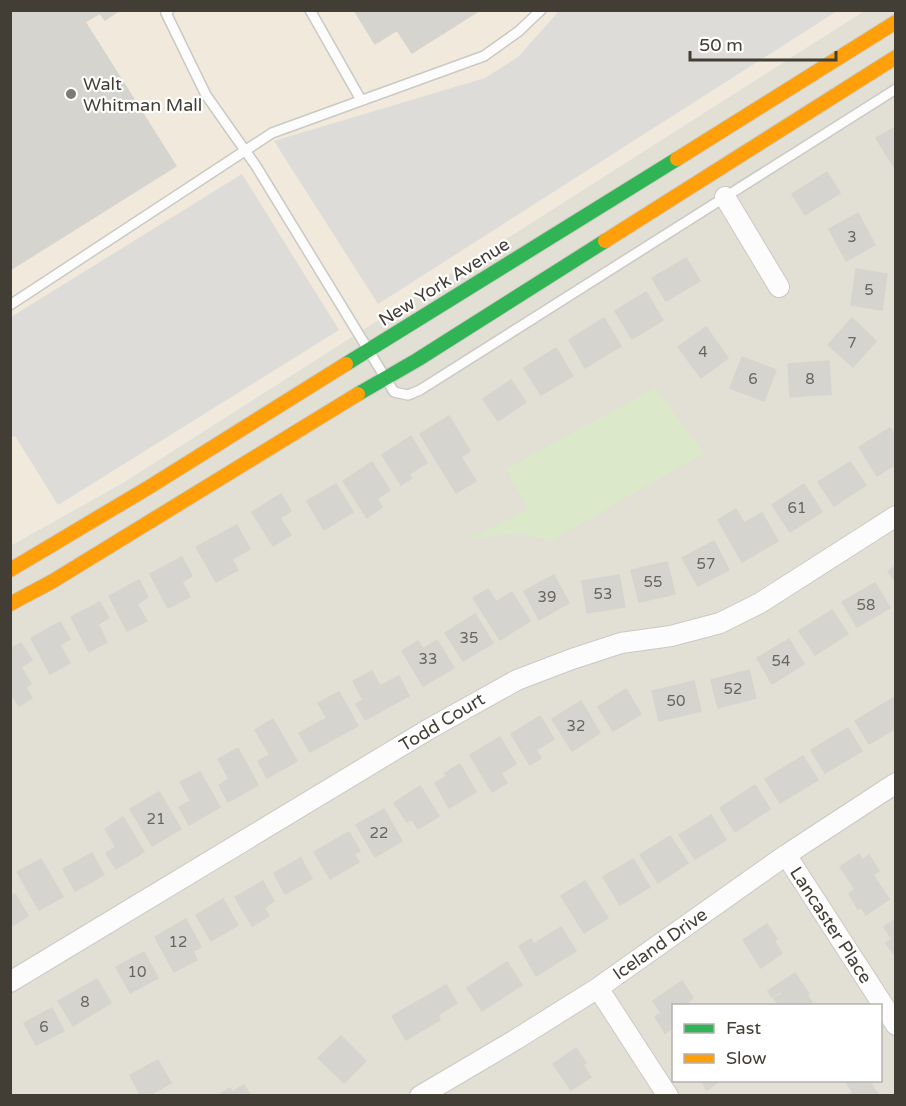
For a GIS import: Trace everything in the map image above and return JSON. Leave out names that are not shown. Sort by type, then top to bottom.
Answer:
[{"type":"street","name":"New York Avenue","points":[[10,570],[151,486],[896,22]]},
{"type":"street","points":[[10,604],[141,528],[385,377],[417,360],[896,57]]},
{"type":"street","points":[[724,197],[779,287]]},
{"type":"street","name":"Todd Court","points":[[10,982],[429,729],[508,684],[621,643],[670,636],[720,623],[760,603],[896,516]]},
{"type":"street","name":"Iceland Drive","points":[[420,1095],[515,1040],[598,988],[786,855],[896,783]]},
{"type":"street","name":"Lancaster Place","points":[[786,855],[896,1025]]},
{"type":"street","points":[[598,988],[668,1095]]},
{"type":"lane","points":[[168,10],[166,13],[206,94],[245,151],[394,392],[408,395],[420,390],[896,89]]},
{"type":"lane","points":[[310,10],[362,100]]},
{"type":"lane","points":[[10,304],[272,133],[484,56],[519,31],[541,10]]},
{"type":"shaded area","points":[[11,11],[864,11],[120,484],[11,545]]},
{"type":"shaded area","points":[[559,11],[837,11],[378,304],[274,141],[485,78],[518,57]]},
{"type":"shaded area","points":[[864,11],[895,11],[895,1095],[11,1095],[10,546],[121,484]]},
{"type":"shaded area","points":[[242,174],[339,330],[58,505],[15,436],[11,438],[11,317]]},
{"type":"green space","points":[[655,388],[704,453],[551,541],[514,533],[466,540],[528,509],[506,469]]},
{"type":"building","name":"Walt Whitman Mall","points":[[10,10],[120,10],[105,20],[100,13],[85,22],[176,166],[10,270]]},
{"type":"building","points":[[354,10],[480,10],[412,53],[397,30],[375,44]]},
{"type":"building","points":[[896,127],[896,166],[894,167],[876,138]]},
{"type":"building","points":[[827,172],[840,193],[805,215],[792,194]]},
{"type":"building","points":[[858,213],[875,245],[846,261],[829,229]]},
{"type":"building","points":[[686,258],[700,281],[666,301],[652,278]]},
{"type":"building","points":[[856,269],[887,274],[882,310],[851,305]]},
{"type":"building","points":[[646,292],[663,320],[632,339],[615,311]]},
{"type":"building","points":[[604,318],[621,346],[585,368],[569,340]]},
{"type":"building","points":[[852,318],[876,341],[853,367],[828,345]]},
{"type":"building","points":[[706,327],[728,358],[701,378],[678,347]]},
{"type":"building","points":[[556,348],[573,376],[541,395],[524,368]]},
{"type":"building","points":[[742,357],[776,370],[764,401],[730,388]]},
{"type":"building","points":[[829,361],[831,394],[790,397],[788,364]]},
{"type":"building","points":[[511,380],[526,402],[498,421],[483,399]]},
{"type":"building","points":[[449,416],[470,451],[461,457],[476,481],[456,493],[420,434]]},
{"type":"building","points":[[890,428],[896,437],[896,464],[877,476],[859,447]]},
{"type":"building","points":[[411,436],[427,463],[409,474],[412,478],[401,485],[382,455]]},
{"type":"building","points":[[372,462],[390,490],[377,499],[382,507],[367,518],[343,481]]},
{"type":"building","points":[[850,462],[866,485],[834,506],[818,482]]},
{"type":"building","points":[[336,484],[353,512],[324,530],[307,501]]},
{"type":"building","points":[[804,484],[822,512],[790,532],[772,505]]},
{"type":"building","points":[[281,494],[291,511],[280,518],[291,535],[273,546],[252,512]]},
{"type":"building","points":[[736,509],[744,523],[762,513],[778,541],[742,562],[718,520]]},
{"type":"building","points":[[237,525],[250,549],[232,559],[238,570],[216,582],[196,547]]},
{"type":"building","points":[[714,541],[729,570],[698,586],[682,558]]},
{"type":"building","points":[[182,557],[192,576],[182,582],[190,597],[168,608],[150,574]]},
{"type":"building","points":[[667,562],[675,594],[639,602],[631,570]]},
{"type":"building","points":[[896,566],[896,583],[888,571]]},
{"type":"building","points":[[554,575],[569,603],[539,620],[524,591]]},
{"type":"building","points":[[619,575],[625,607],[587,613],[582,581]]},
{"type":"building","points":[[139,580],[148,597],[137,604],[147,621],[127,631],[109,596]]},
{"type":"building","points":[[875,583],[890,608],[857,627],[842,602]]},
{"type":"building","points":[[488,589],[496,602],[512,592],[530,621],[500,640],[473,598]]},
{"type":"building","points":[[100,602],[109,618],[98,624],[107,642],[89,652],[71,617]]},
{"type":"building","points":[[832,610],[848,634],[815,655],[799,631]]},
{"type":"building","points":[[475,614],[493,643],[463,661],[445,633]]},
{"type":"building","points":[[60,622],[70,639],[60,645],[70,663],[50,674],[31,638]]},
{"type":"building","points":[[789,639],[804,664],[772,684],[757,658]]},
{"type":"building","points":[[437,640],[454,668],[423,686],[402,651],[418,641],[423,649]]},
{"type":"building","points":[[21,643],[32,660],[21,667],[31,684],[26,687],[32,698],[19,706],[10,692],[10,649]]},
{"type":"building","points":[[749,670],[756,698],[718,708],[711,680]]},
{"type":"building","points":[[372,671],[380,686],[399,676],[409,696],[365,720],[356,704],[363,700],[353,681]]},
{"type":"building","points":[[694,681],[701,711],[659,721],[652,691]]},
{"type":"building","points":[[626,689],[641,714],[613,731],[598,707]]},
{"type":"building","points":[[339,692],[358,726],[310,752],[299,733],[327,718],[318,703]]},
{"type":"building","points":[[893,698],[896,703],[896,728],[869,744],[855,721]]},
{"type":"building","points":[[581,701],[600,733],[572,751],[552,719]]},
{"type":"building","points":[[540,716],[554,739],[536,750],[541,758],[530,765],[511,734]]},
{"type":"building","points":[[273,719],[297,761],[267,778],[258,761],[270,755],[255,730]]},
{"type":"building","points":[[848,728],[862,751],[825,773],[811,750]]},
{"type":"building","points":[[500,737],[516,764],[501,773],[507,783],[492,792],[470,755]]},
{"type":"building","points":[[238,748],[258,785],[228,802],[219,785],[229,779],[218,759]]},
{"type":"building","points":[[803,756],[818,780],[780,803],[765,779]]},
{"type":"building","points":[[460,764],[476,792],[449,808],[435,783],[447,776],[445,773]]},
{"type":"building","points":[[200,772],[220,807],[189,825],[179,807],[191,801],[180,782]]},
{"type":"building","points":[[755,785],[770,809],[735,832],[720,808]]},
{"type":"building","points":[[420,786],[439,816],[418,829],[412,819],[407,822],[394,803]]},
{"type":"building","points":[[159,792],[181,829],[152,846],[130,809]]},
{"type":"building","points":[[384,809],[402,841],[375,857],[356,825]]},
{"type":"building","points":[[711,815],[726,840],[695,859],[679,835]]},
{"type":"building","points":[[123,817],[144,852],[116,869],[106,853],[116,847],[105,829]]},
{"type":"building","points":[[349,832],[360,851],[354,854],[359,862],[330,879],[314,852]]},
{"type":"building","points":[[670,836],[688,863],[658,883],[640,855]]},
{"type":"building","points":[[92,853],[104,875],[75,891],[63,869]]},
{"type":"building","points":[[859,854],[862,860],[869,855],[879,871],[873,875],[889,899],[866,915],[861,907],[858,909],[849,894],[855,889],[840,867]]},
{"type":"building","points":[[301,858],[312,879],[285,894],[274,873]]},
{"type":"building","points":[[41,859],[63,897],[39,910],[17,872]]},
{"type":"building","points":[[633,859],[650,887],[620,905],[603,877]]},
{"type":"building","points":[[263,881],[274,901],[264,908],[269,916],[252,926],[235,897]]},
{"type":"building","points":[[585,881],[608,918],[584,933],[561,896]]},
{"type":"building","points":[[15,894],[28,916],[10,927],[10,896]]},
{"type":"building","points":[[223,899],[238,925],[211,941],[196,915]]},
{"type":"building","points":[[186,919],[201,947],[193,951],[197,960],[174,972],[155,937]]},
{"type":"building","points":[[896,919],[896,957],[886,943],[892,939],[884,927]]},
{"type":"building","points":[[767,924],[777,939],[774,941],[782,953],[761,968],[743,940]]},
{"type":"building","points":[[561,927],[576,951],[536,976],[519,946],[531,939],[534,944]]},
{"type":"building","points":[[144,952],[158,978],[130,993],[116,967]]},
{"type":"building","points":[[507,962],[522,985],[482,1011],[467,988]]},
{"type":"building","points":[[795,973],[813,1004],[778,1004],[774,998],[782,994],[781,991],[772,997],[768,991]]},
{"type":"building","points":[[97,979],[111,1003],[73,1026],[58,1001]]},
{"type":"building","points":[[682,981],[693,998],[686,1004],[672,1004],[672,1028],[665,1033],[655,1017],[661,1013],[653,1001]]},
{"type":"building","points":[[446,985],[457,1003],[438,1015],[440,1020],[406,1040],[392,1016]]},
{"type":"building","points":[[52,1008],[64,1031],[36,1045],[24,1023]]},
{"type":"building","points":[[341,1036],[366,1061],[344,1083],[318,1058]]},
{"type":"building","points":[[576,1048],[586,1063],[583,1065],[591,1077],[571,1090],[553,1064]]},
{"type":"building","points":[[158,1060],[171,1083],[148,1096],[141,1096],[130,1075]]},
{"type":"building","points":[[702,1082],[718,1082],[707,1090]]},
{"type":"building","points":[[870,1082],[879,1096],[848,1096],[853,1092],[847,1084]]},
{"type":"building","points":[[244,1085],[251,1096],[217,1096],[230,1088],[232,1092]]},
{"type":"traffic: fast","points":[[346,364],[677,159]]},
{"type":"traffic: fast","points":[[358,394],[417,360],[605,241]]},
{"type":"traffic: slow","points":[[677,159],[896,22]]},
{"type":"traffic: slow","points":[[605,241],[896,57]]},
{"type":"traffic: slow","points":[[10,570],[151,486],[346,364]]},
{"type":"traffic: slow","points":[[10,604],[53,581],[358,394]]},
{"type":"place","name":"Walt Whitman Mall","points":[[71,94]]}]
